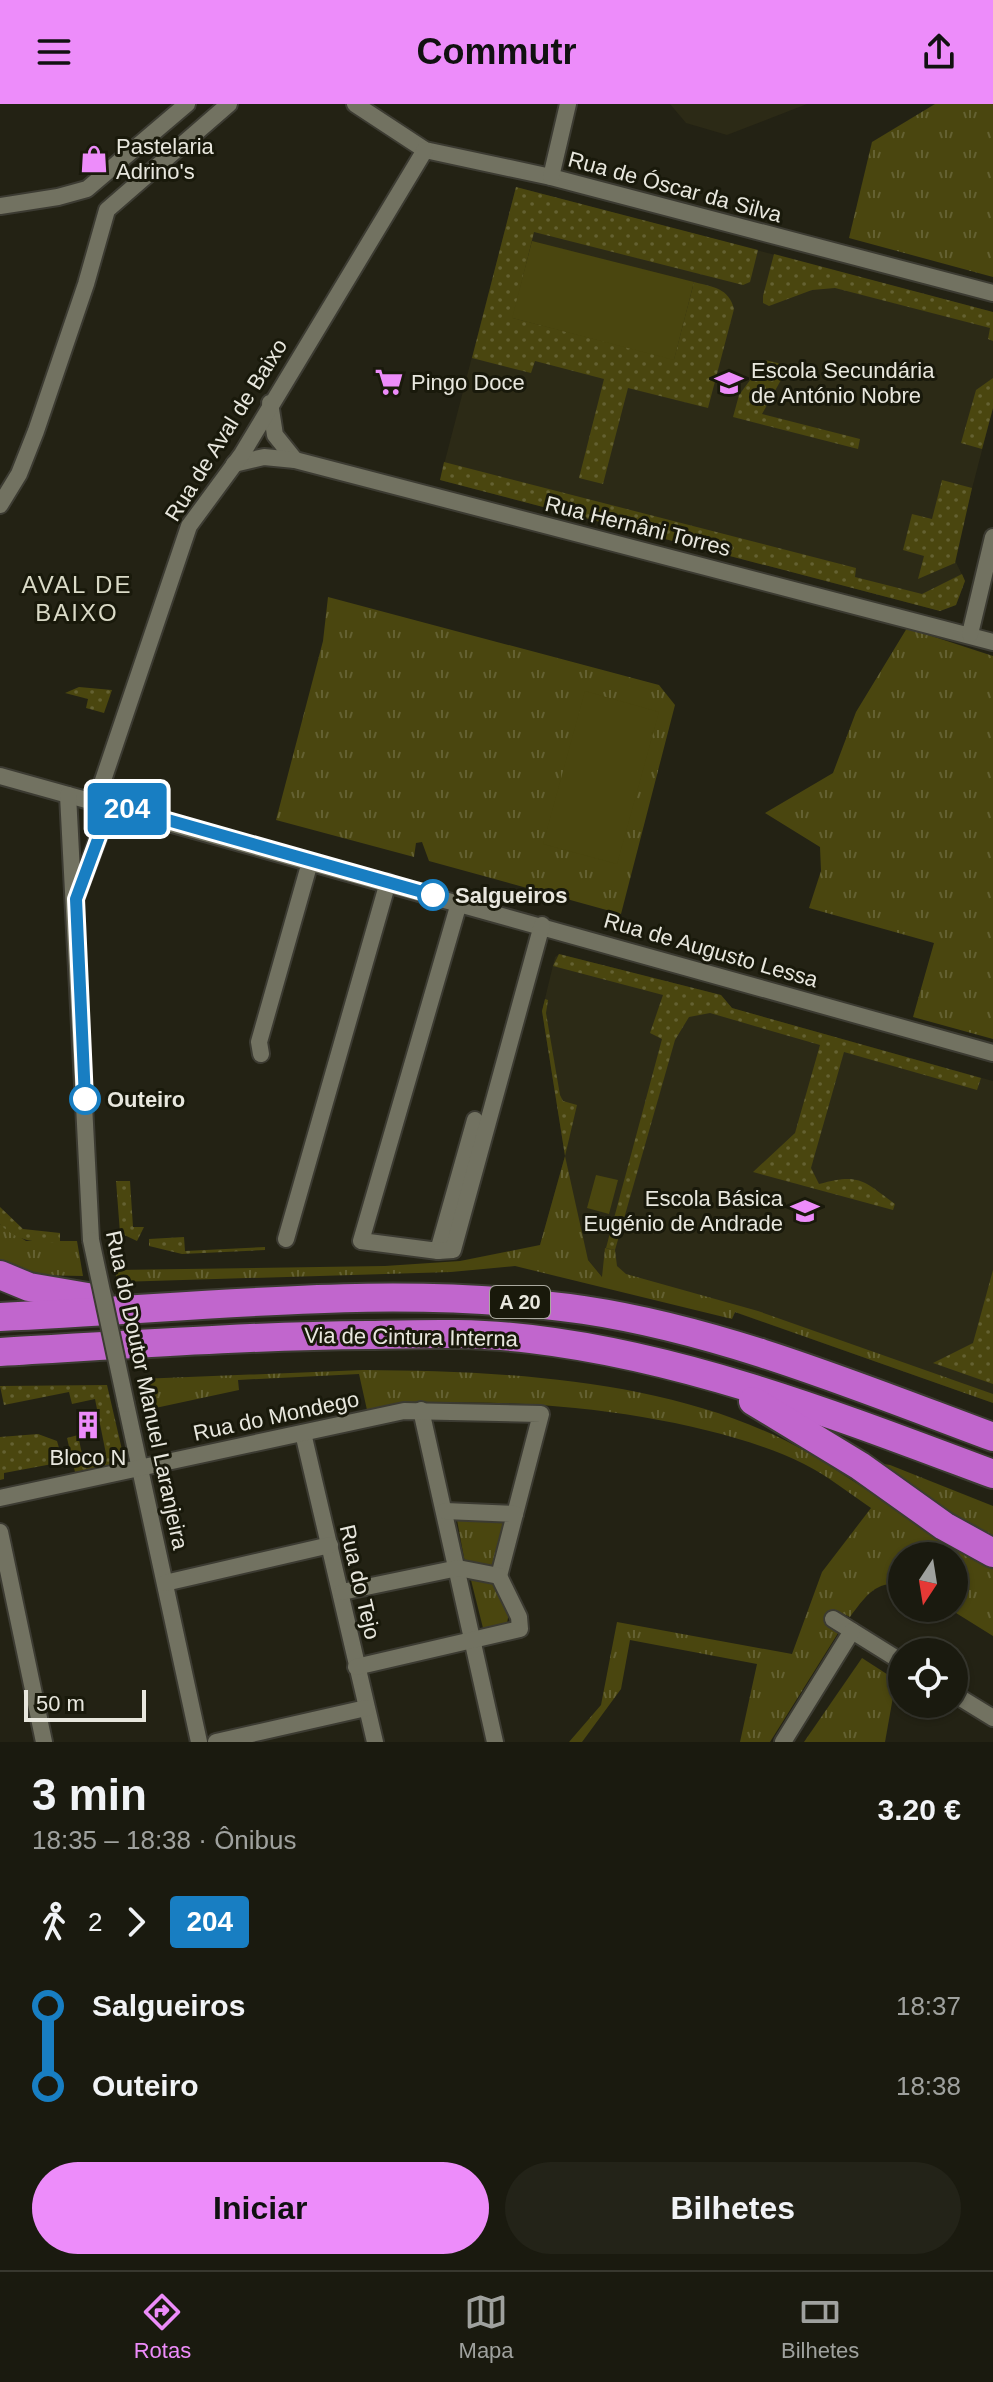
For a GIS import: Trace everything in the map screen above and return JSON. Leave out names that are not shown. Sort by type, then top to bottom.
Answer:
[{"type":"highway","points":[[0,1275],[55,1293],[152,1306]]},
{"type":"highway","name":"Via de Cintura Interna","points":[[0,1317],[152,1306],[424,1296],[584,1310],[716,1340],[989,1432]]},
{"type":"highway","name":"Via de Cintura Interna","points":[[0,1352],[228,1338],[478,1334],[607,1350],[716,1377],[993,1474]]},
{"type":"highway","points":[[716,1377],[860,1466],[944,1526],[993,1553]]},
{"type":"street","points":[[0,206],[87,189],[187,104]]},
{"type":"street","points":[[0,505],[19,474],[36,431],[86,284],[107,210],[229,104]]},
{"type":"street","name":"Rua de Óscar da Silva","points":[[355,104],[425,150],[551,177],[993,293]]},
{"type":"street","points":[[551,177],[568,104]]},
{"type":"street","name":"Rua de Aval de Baixo","points":[[103,802],[189,526],[234,464],[425,150]]},
{"type":"street","points":[[87,189],[107,210]]},
{"type":"street","points":[[270,403],[275,435],[295,460]]},
{"type":"street","name":"Rua Hernâni Torres","points":[[234,464],[264,457],[295,460],[993,642]]},
{"type":"street","points":[[970,634],[993,537]]},
{"type":"street","name":"Rua de Augusto Lessa","points":[[0,776],[103,802],[993,1053]]},
{"type":"street","name":"Rua do Doutor Manuel Laranjeira","points":[[68,795],[76,899],[91,1240],[199,1742]]},
{"type":"street","name":"Rua do Doutor Manuel Laranjeira","points":[[76,899],[103,802]]},
{"type":"street","points":[[261,1054],[259,1042],[310,862]]},
{"type":"street","points":[[286,1239],[388,882]]},
{"type":"street","points":[[459,903],[411,1090],[361,1241],[438,1251],[453,1250],[542,925]]},
{"type":"street","points":[[438,1251],[475,1120]]},
{"type":"street","points":[[421,1410],[495,1742]]},
{"type":"street","name":"Rua do Mondego","points":[[0,1498],[421,1410],[541,1414],[515,1514]]},
{"type":"street","name":"Rua do Tejo","points":[[303,1433],[375,1742]]},
{"type":"street","points":[[356,1667],[520,1629],[519,1617],[499,1576],[515,1514],[445,1511]]},
{"type":"street","points":[[0,1532],[44,1742]]},
{"type":"street","points":[[165,1583],[330,1545]]},
{"type":"street","points":[[342,1592],[458,1568],[499,1576]]},
{"type":"street","points":[[833,1619],[888,1653]]},
{"type":"street","points":[[783,1742],[852,1631]]},
{"type":"street","points":[[968,1703],[993,1718]]},
{"type":"street","points":[[216,1742],[366,1708]]},
{"type":"shaded area","points":[[670,104],[807,104],[727,135],[686,123]]},
{"type":"shaded area","name":"Escola Secundária de António Nobre","points":[[516,187],[993,312],[993,408],[954,558],[965,581],[956,605],[940,611],[440,480]]},
{"type":"shaded area","name":"Escola Básica Eugénio de Andrade","points":[[559,954],[721,995],[732,1008],[993,1081],[993,1403],[734,1312],[603,1278],[588,1260],[540,1245],[565,1156],[542,1011],[555,957]]},
{"type":"green space","points":[[935,104],[993,104],[993,277],[849,238],[872,142]]},
{"type":"green space","points":[[516,187],[758,250],[750,282],[743,285],[534,232],[513,318],[674,359],[694,282],[724,293],[734,309],[708,408],[628,388],[603,484],[579,478],[604,379],[535,361],[531,373],[472,358]]},
{"type":"green space","points":[[532,241],[694,282],[674,360],[512,318]]},
{"type":"green space","points":[[774,254],[993,312],[993,341],[988,339],[990,328],[835,288],[812,290],[769,306],[763,303],[763,296]]},
{"type":"green space","points":[[765,360],[778,363],[786,371],[762,414],[860,439],[858,449],[733,417],[739,395]]},
{"type":"green space","points":[[993,378],[993,408],[982,449],[961,443],[976,390]]},
{"type":"green space","points":[[444,462],[856,568],[855,577],[922,594],[962,574],[965,581],[956,605],[940,611],[440,480]]},
{"type":"green space","points":[[942,480],[972,488],[955,563],[918,579],[924,556],[903,550],[912,514],[932,519]]},
{"type":"green space","points":[[328,597],[659,685],[675,705],[621,914],[429,861],[422,842],[416,843],[414,857],[276,820],[323,641]]},
{"type":"green space","points":[[907,628],[993,656],[993,1039],[913,1017],[934,943],[809,908],[821,871],[820,847],[765,813],[833,773],[856,712]]},
{"type":"green space","points":[[79,687],[112,690],[104,713],[86,708],[88,699],[65,693]]},
{"type":"green space","points":[[585,691],[659,712],[617,864],[543,844]]},
{"type":"green space","points":[[559,954],[721,995],[732,1008],[981,1078],[977,1090],[844,1052],[811,1168],[819,1184],[852,1179],[867,1184],[895,1204],[893,1210],[753,1172],[795,1133],[820,1045],[710,1013],[689,1017],[675,1040],[615,1250],[606,1248],[662,1039],[650,1033],[663,995],[553,966]]},
{"type":"green space","points":[[545,999],[548,1000],[546,1013],[560,1095],[563,1101],[577,1105],[565,1156],[542,1011]]},
{"type":"green space","points":[[565,1156],[588,1260],[602,1277],[605,1248],[615,1250],[617,1266],[626,1274],[758,1311],[993,1394],[993,1403],[735,1312],[732,1319],[515,1266],[451,1272],[118,1282],[114,1270],[385,1266],[460,1261],[540,1245]]},
{"type":"green space","points":[[596,1175],[618,1180],[609,1214],[587,1208]]},
{"type":"green space","points":[[116,1181],[130,1181],[133,1227],[144,1227],[137,1241],[120,1233]]},
{"type":"green space","points":[[0,1207],[23,1229],[60,1233],[60,1242],[35,1241],[13,1235],[0,1224]]},
{"type":"green space","points":[[0,1224],[26,1241],[77,1241],[83,1276],[29,1275],[4,1263],[0,1260]]},
{"type":"green space","points":[[184,1237],[185,1251],[265,1247],[265,1250],[182,1254],[149,1246],[149,1239]]},
{"type":"green space","points":[[993,1270],[993,1384],[933,1363],[973,1343]]},
{"type":"green space","points":[[363,1370],[418,1371],[533,1377],[648,1394],[757,1428],[807,1452],[949,1542],[888,1542],[888,1585],[866,1597],[850,1617],[833,1609],[825,1622],[840,1630],[770,1742],[740,1742],[757,1664],[630,1640],[621,1689],[582,1742],[569,1742],[601,1705],[617,1622],[792,1654],[822,1572],[871,1508],[804,1464],[707,1430],[650,1418],[529,1404],[415,1404],[367,1410],[359,1374],[238,1380],[239,1390],[146,1410],[139,1379]]},
{"type":"green space","points":[[107,1385],[123,1454],[114,1465],[75,1472],[67,1438],[78,1435],[83,1459],[106,1454],[95,1399],[72,1404],[69,1392],[4,1405],[0,1386]]},
{"type":"green space","points":[[38,1434],[57,1441],[63,1462],[4,1473],[4,1479],[0,1480],[0,1437]]},
{"type":"green space","points":[[864,1461],[890,1465],[993,1506],[993,1547]]},
{"type":"green space","points":[[457,1520],[502,1521],[506,1526],[496,1569],[465,1563]]},
{"type":"green space","points":[[968,1553],[993,1567],[993,1636],[968,1620]]},
{"type":"green space","points":[[471,1580],[494,1584],[509,1613],[507,1623],[484,1632]]},
{"type":"green space","points":[[862,1658],[888,1675],[889,1718],[885,1742],[804,1742]]},
{"type":"bus line","name":"204","points":[[85,1099],[76,899],[96,837],[111,804],[433,895]]},
{"type":"place","name":"Pastelaria Adrino's","points":[[94,159]]},
{"type":"place","name":"Pingo Doce","points":[[389,382]]},
{"type":"place","name":"Escola Secundária de António Nobre","points":[[729,383]]},
{"type":"place","name":"Salgueiros","points":[[433,895]]},
{"type":"place","name":"Outeiro","points":[[85,1099]]},
{"type":"place","name":"Escola Básica Eugénio de Andrade","points":[[805,1211]]},
{"type":"place","name":"Bloco N","points":[[88,1425]]},
{"type":"district","name":"AVAL DE BAIXO","points":[[77,598]]}]
